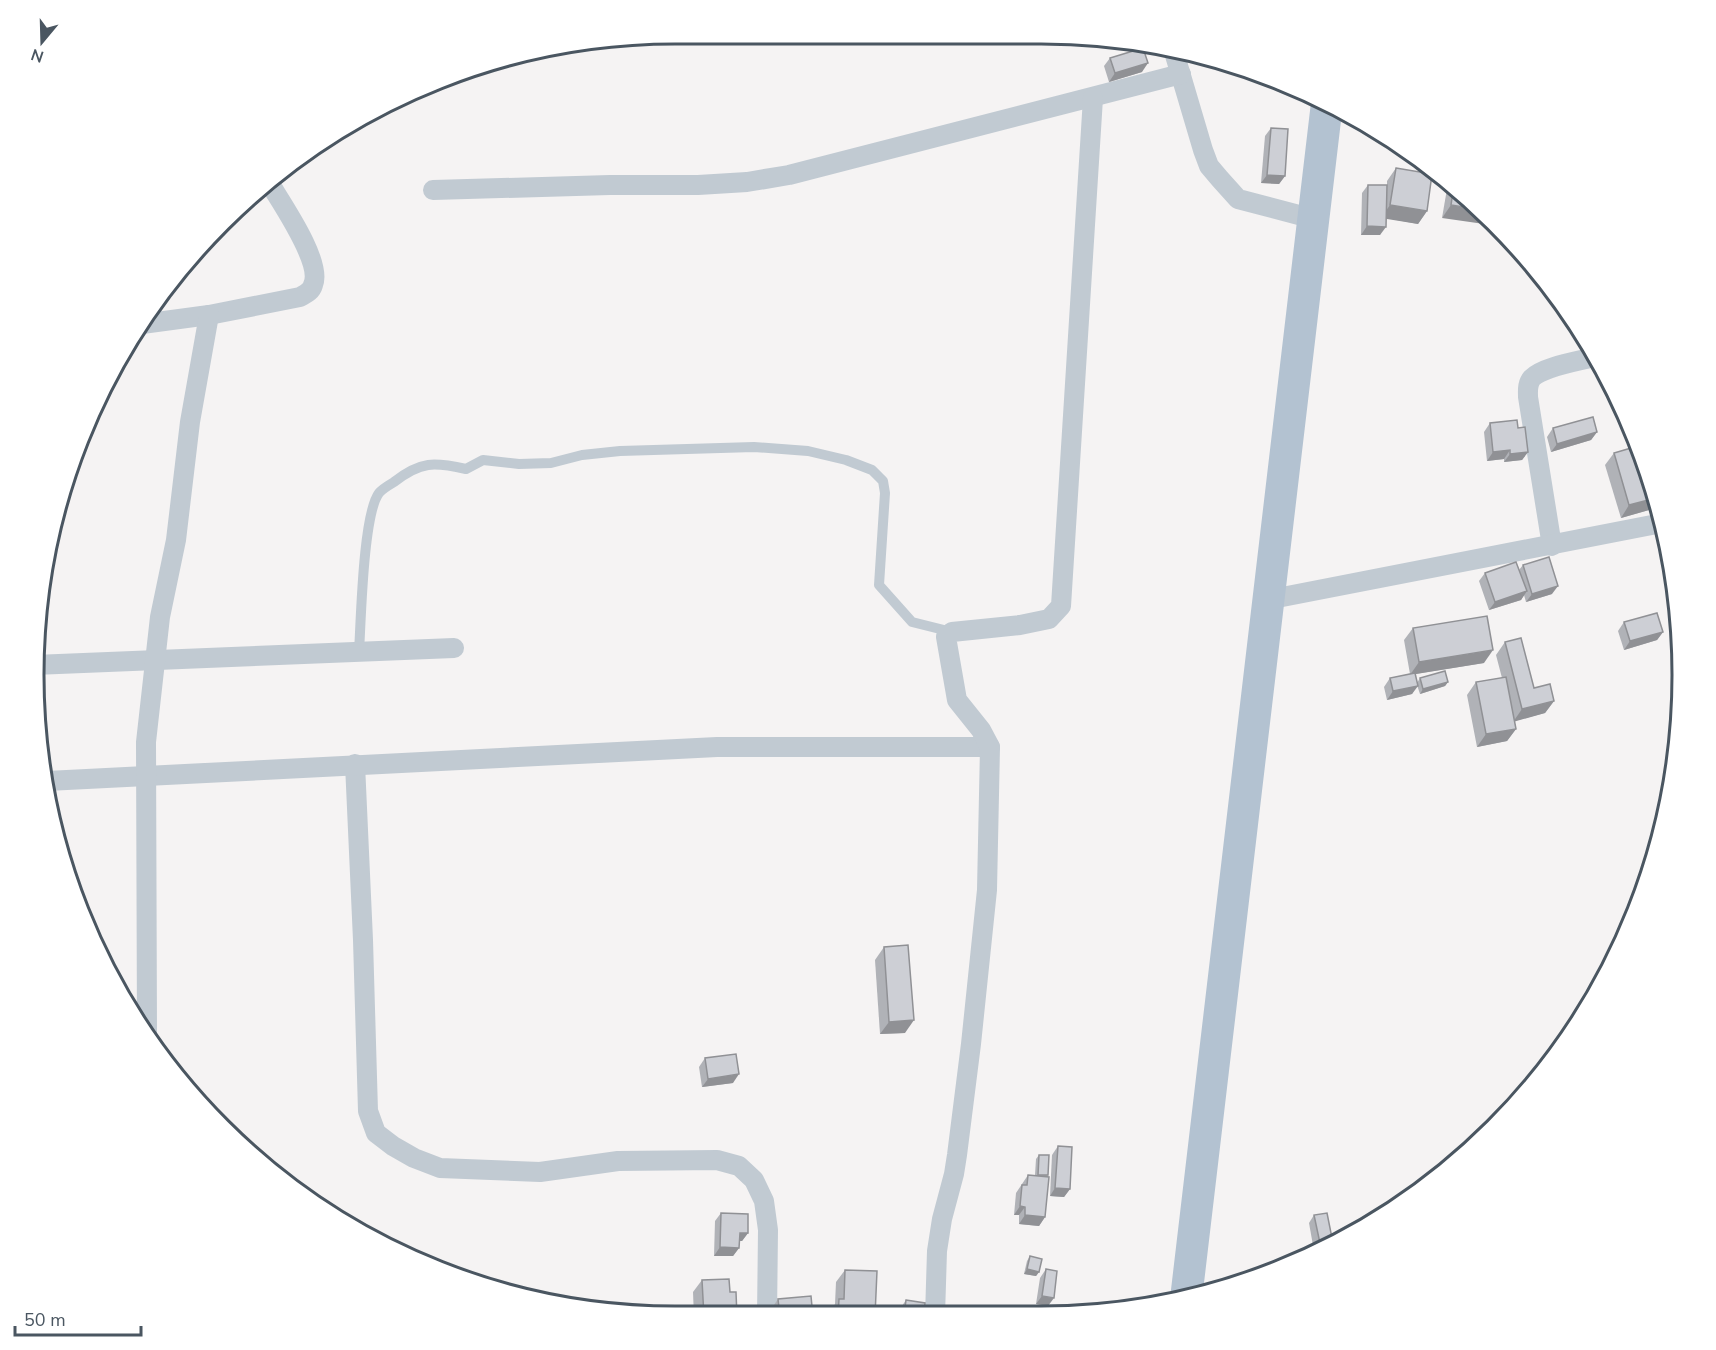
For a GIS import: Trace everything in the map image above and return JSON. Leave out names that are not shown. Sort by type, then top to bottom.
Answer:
[{"type":"main road","points":[[1187,1289],[1267,600],[1314,219],[1330,114]]},
{"type":"street","points":[[1176,59],[1203,150],[1209,166],[1220,179],[1238,199],[1314,219]]},
{"type":"street","points":[[433,190],[747,182],[789,175],[1181,74]]},
{"type":"street","points":[[935,1306],[937,1251],[957,1155],[987,890],[990,747],[981,730],[957,700],[946,639],[952,632],[1020,625],[1049,619],[1060,606],[1094,98]]},
{"type":"street","points":[[151,323],[209,315],[300,297],[309,292],[314,285],[316,274],[305,244],[273,189]]},
{"type":"street","points":[[147,1021],[146,742],[160,617],[176,540],[190,422],[209,315]]},
{"type":"street","points":[[1552,546],[1528,385],[1533,377],[1544,371],[1588,359]]},
{"type":"street","points":[[1267,600],[1654,525]]},
{"type":"street","points":[[44,664],[454,648]]},
{"type":"street","points":[[53,781],[717,747],[990,747]]},
{"type":"street","points":[[355,764],[368,1111],[376,1133],[414,1158],[441,1168],[540,1172],[618,1161],[717,1160],[739,1166],[754,1180],[765,1201],[768,1230],[767,1306]]},
{"type":"lane","points":[[359,652],[369,522],[379,494],[397,480],[421,465],[446,465],[466,469],[483,459],[519,464],[551,464],[582,455],[620,451],[765,448],[808,451],[846,460],[872,470],[883,481],[885,493],[879,585],[912,622],[952,632]]},
{"type":"building","points":[[1134,51],[1145,53],[1148,63],[1115,73],[1110,58]]},
{"type":"building","points":[[1271,128],[1288,129],[1285,176],[1267,175]]},
{"type":"building","points":[[1396,168],[1423,172],[1431,179],[1427,211],[1390,205]]},
{"type":"building","points":[[1368,185],[1387,185],[1386,227],[1367,226]]},
{"type":"building","points":[[1452,196],[1465,207],[1451,205]]},
{"type":"building","points":[[1593,417],[1597,432],[1557,444],[1553,428]]},
{"type":"building","points":[[1517,420],[1518,428],[1525,427],[1528,452],[1510,454],[1510,450],[1493,452],[1490,423]]},
{"type":"building","points":[[1630,448],[1647,500],[1629,505],[1614,453]]},
{"type":"building","points":[[1549,557],[1558,586],[1532,594],[1523,565]]},
{"type":"building","points":[[1516,562],[1527,591],[1495,602],[1485,573]]},
{"type":"building","points":[[1657,613],[1663,632],[1630,641],[1624,622]]},
{"type":"building","points":[[1487,616],[1493,650],[1419,662],[1413,628]]},
{"type":"building","points":[[1521,638],[1534,688],[1550,684],[1554,701],[1522,709],[1505,642]]},
{"type":"building","points":[[1445,671],[1448,682],[1423,689],[1420,678]]},
{"type":"building","points":[[1415,673],[1418,686],[1393,691],[1390,678]]},
{"type":"building","points":[[1506,677],[1516,729],[1486,734],[1476,682]]},
{"type":"building","points":[[908,945],[914,1020],[889,1022],[884,947]]},
{"type":"building","points":[[736,1054],[739,1074],[708,1079],[705,1058]]},
{"type":"building","points":[[1058,1146],[1072,1147],[1070,1189],[1055,1188]]},
{"type":"building","points":[[1039,1155],[1049,1155],[1048,1175],[1038,1175]]},
{"type":"building","points":[[1028,1175],[1049,1177],[1045,1217],[1025,1215],[1025,1207],[1020,1206],[1022,1185],[1027,1185]]},
{"type":"building","points":[[721,1213],[748,1214],[748,1233],[740,1233],[739,1248],[720,1247]]},
{"type":"building","points":[[1327,1213],[1331,1235],[1320,1241],[1314,1215]]},
{"type":"building","points":[[1030,1256],[1042,1259],[1039,1272],[1027,1269]]},
{"type":"building","points":[[1046,1269],[1057,1271],[1054,1298],[1042,1296]]},
{"type":"building","points":[[845,1270],[877,1271],[875,1306],[839,1306],[839,1299],[844,1299]]},
{"type":"building","points":[[729,1279],[730,1292],[736,1292],[737,1306],[703,1306],[702,1280]]},
{"type":"building","points":[[811,1296],[812,1306],[779,1306],[778,1299]]},
{"type":"building","points":[[906,1300],[925,1303],[925,1306],[905,1306]]}]
